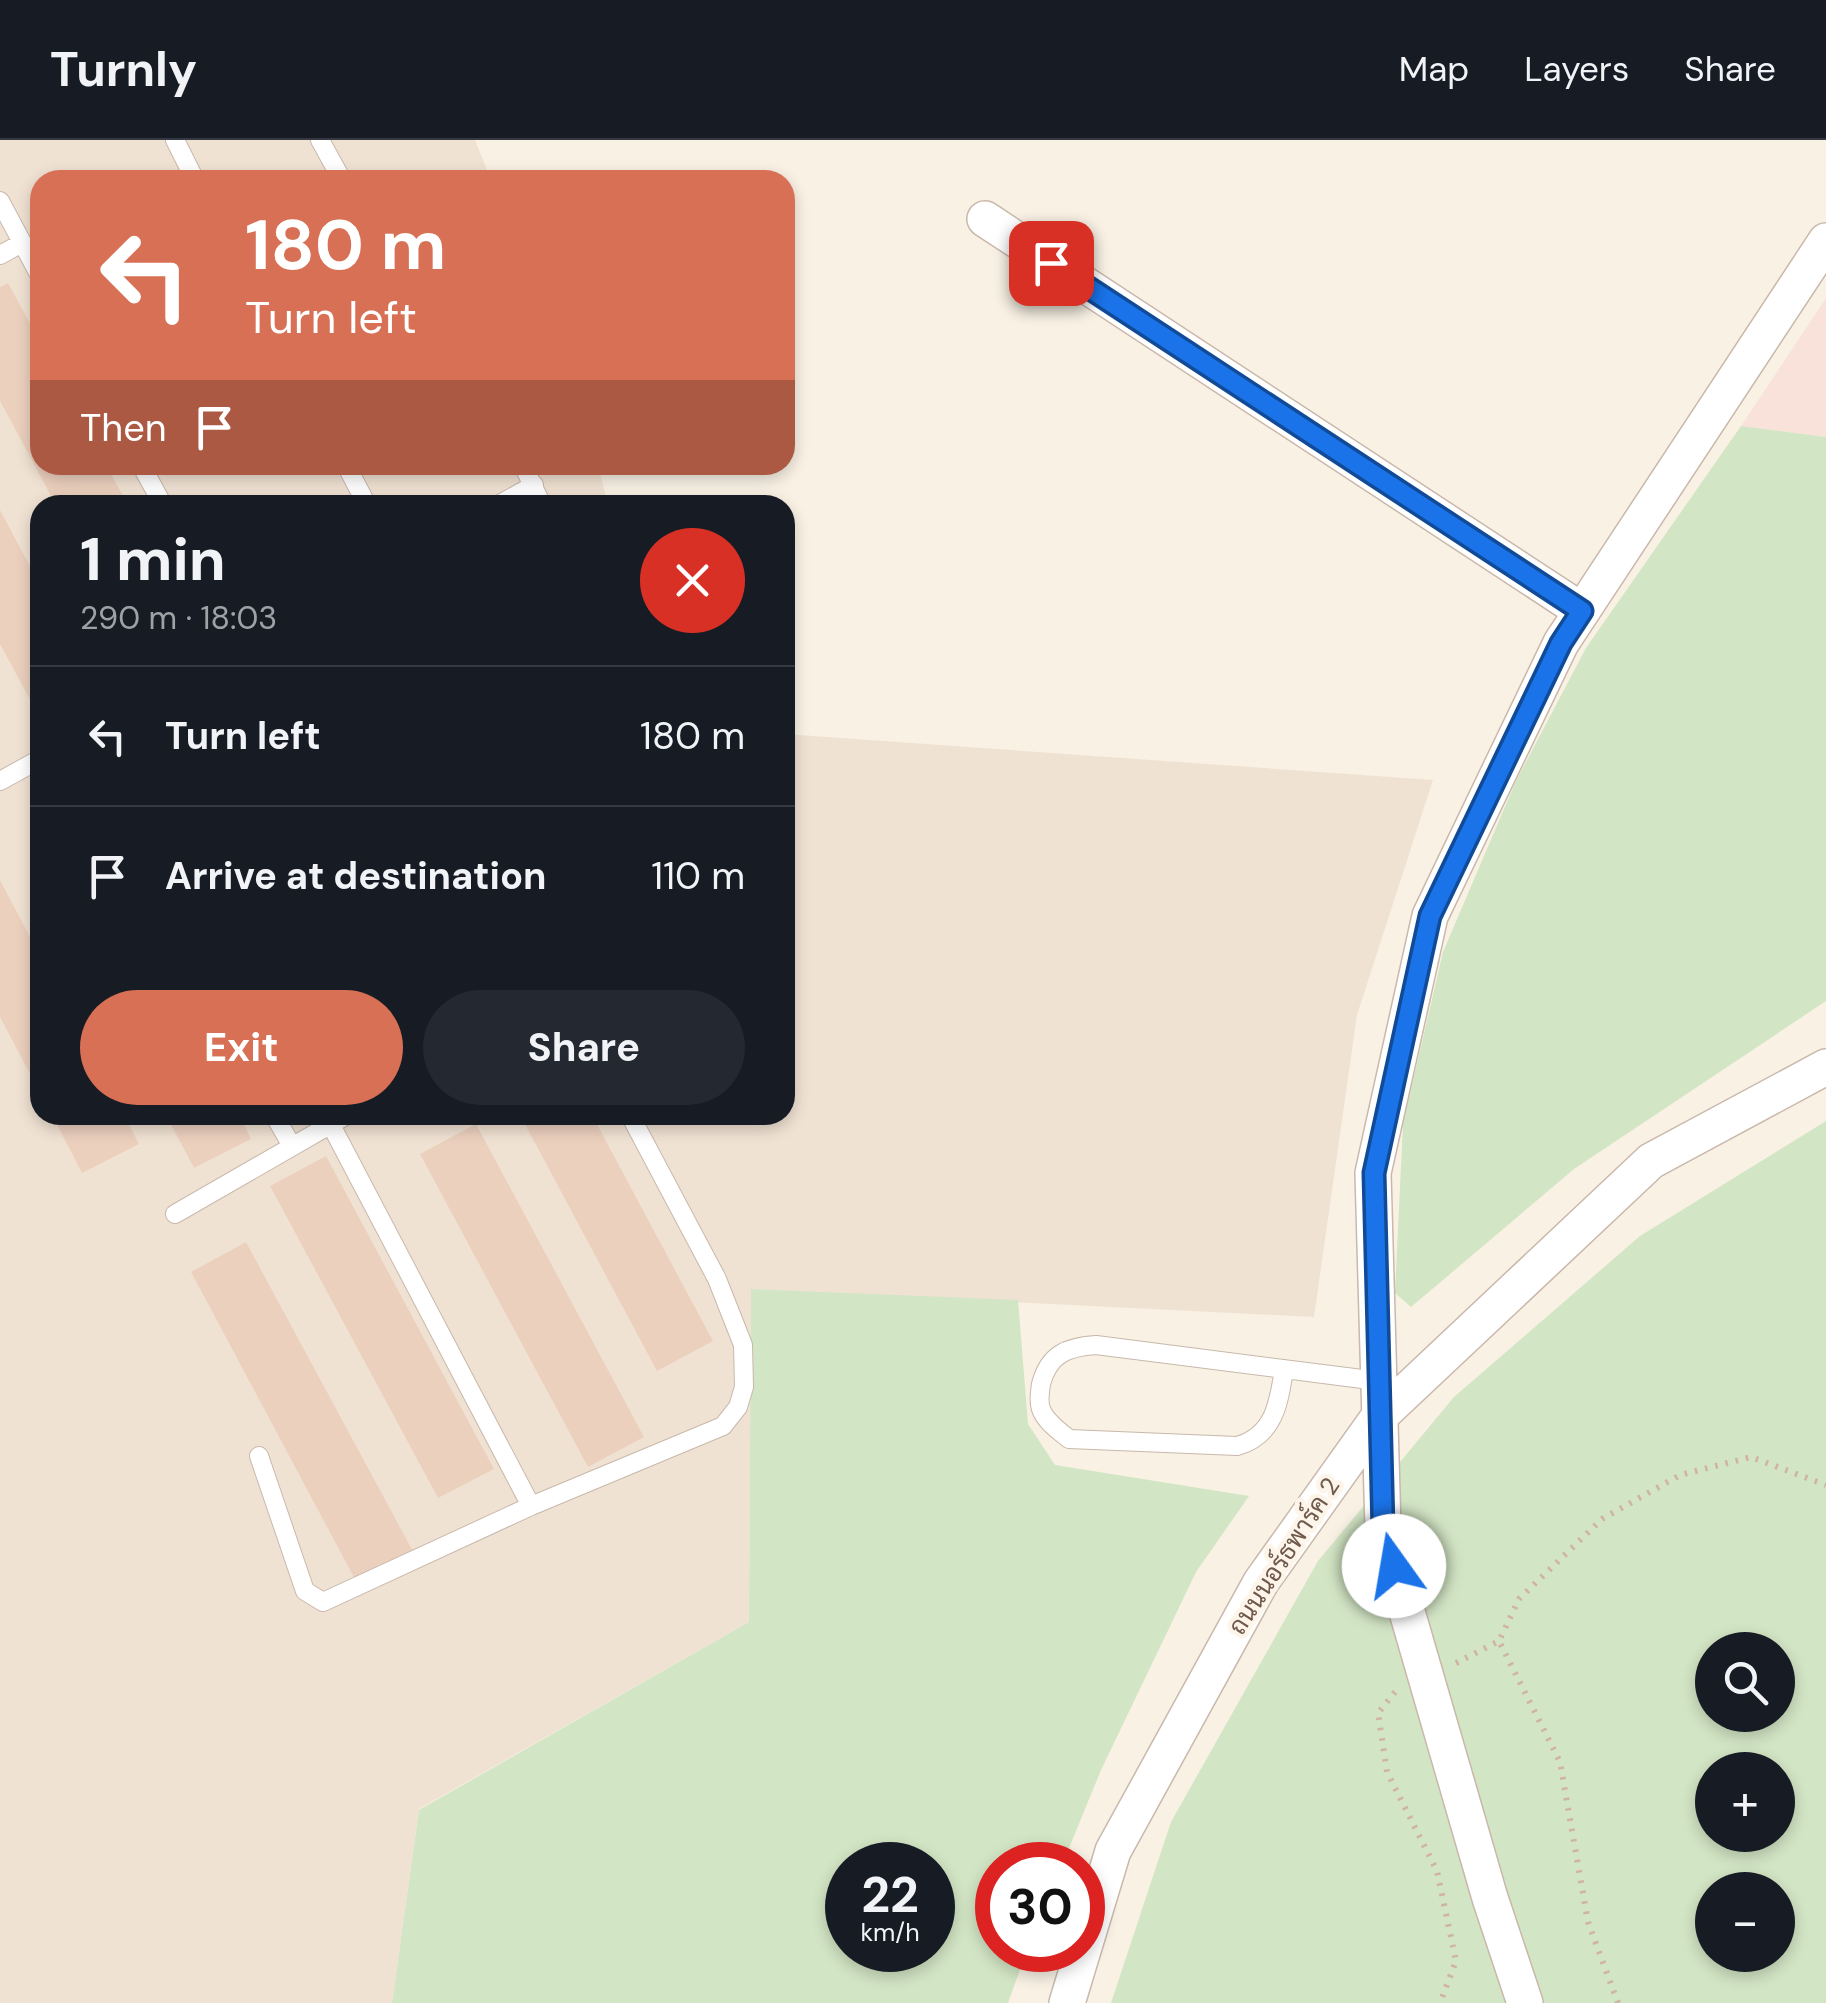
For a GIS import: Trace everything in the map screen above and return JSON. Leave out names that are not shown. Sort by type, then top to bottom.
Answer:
[{"type":"street","points":[[984,219],[1582,611]]},
{"type":"street","points":[[1524,2003],[1383,1529],[1374,1173],[1430,916],[1561,643],[1826,240]]},
{"type":"street","name":"ถนนนอร์ธพาร์ค 2","points":[[1067,2003],[1114,1851],[1261,1582],[1378,1418],[1651,1161],[1826,1067]]},
{"type":"lane","points":[[176,140],[190,170]]},
{"type":"lane","points":[[320,140],[336,170]]},
{"type":"lane","points":[[0,201],[30,258]]},
{"type":"lane","points":[[0,255],[22,243]]},
{"type":"lane","points":[[528,475],[538,495]]},
{"type":"lane","points":[[516,495],[534,485]]},
{"type":"lane","points":[[0,781],[30,764]]},
{"type":"lane","points":[[280,1125],[292,1146]]},
{"type":"lane","points":[[175,1214],[330,1125]]},
{"type":"lane","points":[[341,1125],[531,1506]]},
{"type":"lane","points":[[259,1456],[304,1591],[323,1602],[531,1506],[724,1426],[738,1407],[744,1387],[743,1345],[717,1280],[635,1125]]},
{"type":"lane","points":[[1284,1369],[1272,1421],[1256,1441],[1237,1446],[1069,1439],[1041,1411],[1039,1394],[1045,1369],[1058,1353],[1072,1347],[1096,1345],[1284,1369],[1378,1381]]},
{"type":"path","points":[[1618,2003],[1588,1922],[1560,1762],[1499,1641],[1519,1599],[1602,1519],[1680,1474],[1751,1457],[1826,1486]]},
{"type":"shaded area","points":[[0,140],[475,140],[487,170],[30,170],[30,475],[600,475],[606,495],[30,495],[30,1125],[795,1125],[795,735],[1433,780],[1357,1015],[1314,1317],[751,1289],[749,1622],[419,1809],[392,2003],[0,2003]]},
{"type":"shaded area","points":[[1826,298],[1826,437],[1741,426]]},
{"type":"green space","points":[[1741,426],[1826,437],[1826,1001],[1574,1169],[1411,1307],[1395,1293],[1403,1124],[1443,952],[1516,781],[1586,648]]},
{"type":"green space","points":[[1826,1121],[1826,2003],[1111,2003],[1171,1822],[1318,1561],[1454,1397],[1640,1236]]},
{"type":"green space","points":[[751,1289],[1018,1300],[1028,1424],[1055,1465],[1249,1496],[1196,1572],[1101,1770],[1071,1842],[975,1842],[975,1972],[1019,1972],[1008,2003],[392,2003],[419,1810],[749,1622]]},
{"type":"building","points":[[8,283],[30,324],[30,457],[0,401],[0,287]]},
{"type":"building","points":[[40,475],[112,475],[122,495],[51,495]]},
{"type":"building","points":[[0,510],[30,566],[30,700],[0,644]]},
{"type":"building","points":[[0,880],[30,937],[30,1074],[0,1017]]},
{"type":"building","points":[[57,1125],[129,1125],[139,1144],[82,1173]]},
{"type":"building","points":[[171,1125],[244,1125],[251,1139],[194,1168]]},
{"type":"building","points":[[477,1125],[644,1437],[588,1467],[420,1154]]},
{"type":"building","points":[[525,1125],[597,1125],[713,1341],[657,1371]]},
{"type":"building","points":[[326,1156],[494,1469],[438,1498],[270,1186]]},
{"type":"building","points":[[246,1242],[415,1555],[358,1585],[191,1272]]},
{"type":"route","points":[[1051,263],[1582,611],[1561,643],[1430,916],[1374,1173],[1383,1529],[1394,1566]]}]
